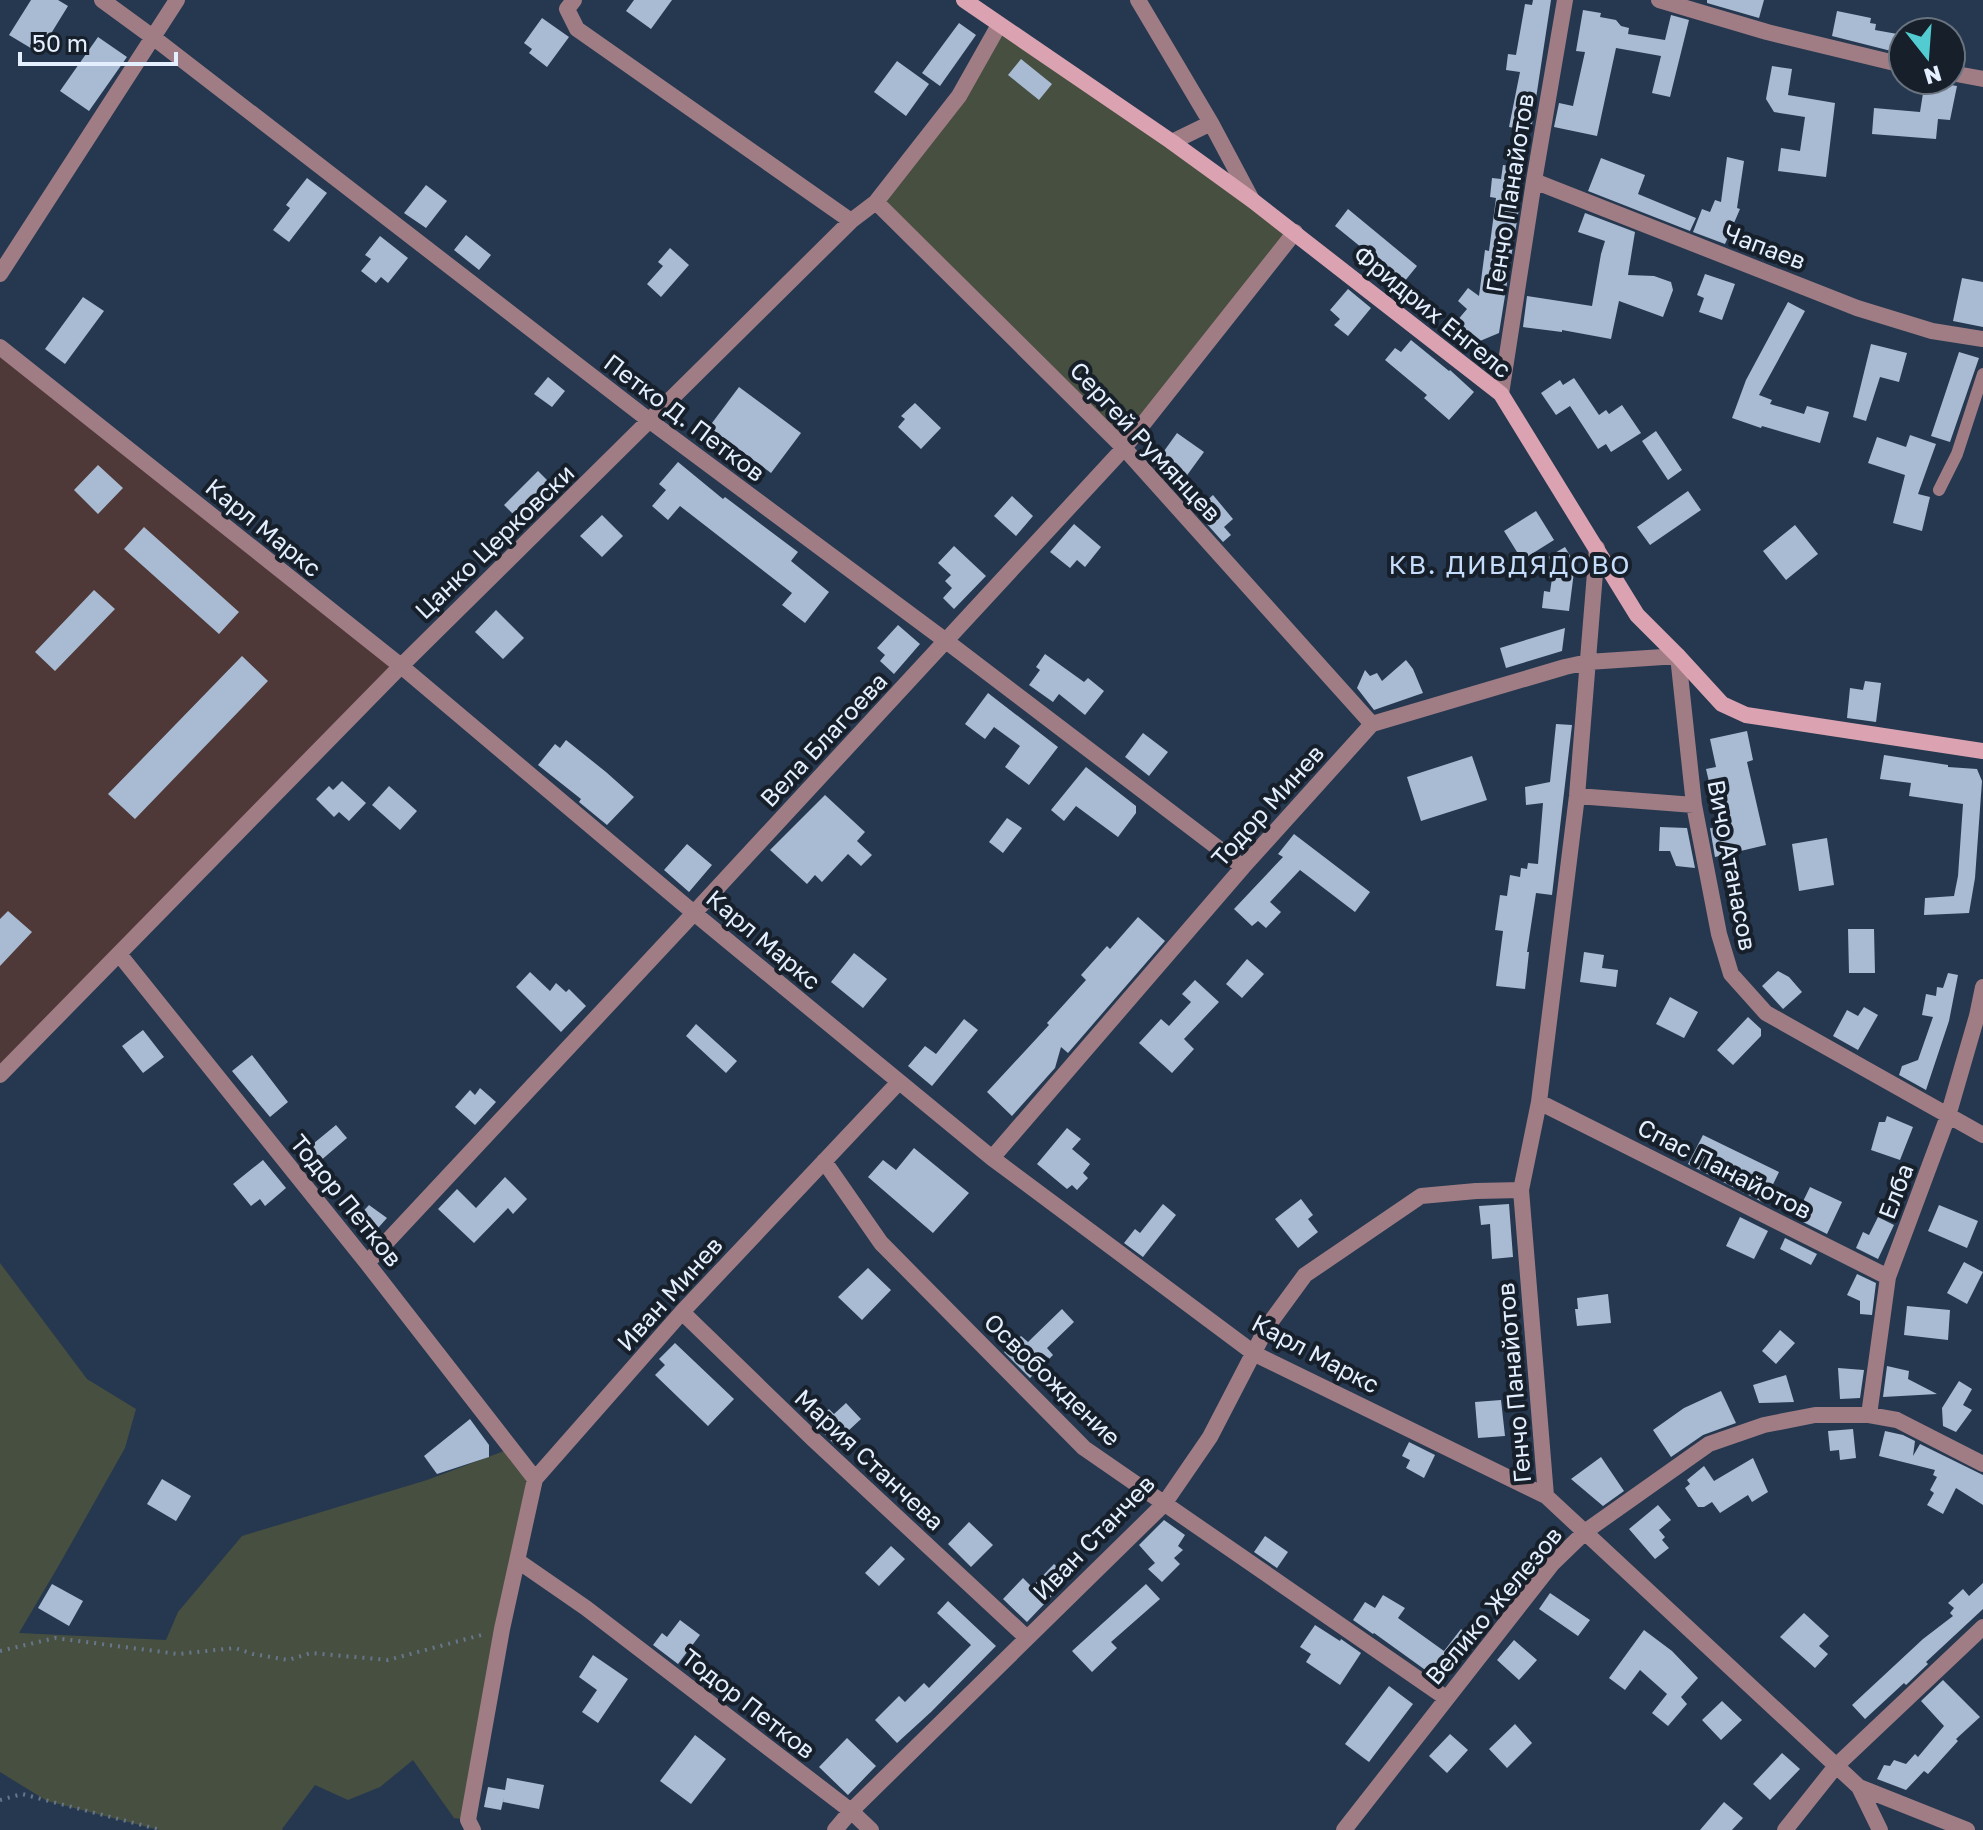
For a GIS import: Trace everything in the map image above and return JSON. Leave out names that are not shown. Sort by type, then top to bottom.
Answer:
[{"type":"street","name":"Петко Д. Петков","points":[[102,0],[650,421],[1243,867]]},
{"type":"street","points":[[0,274],[177,0]]},
{"type":"street","name":"Фридрих Енгелс","points":[[964,0],[1252,200],[1501,394],[1637,615],[1722,704],[1746,715],[1983,751]]},
{"type":"street","points":[[1138,0],[1211,123],[1252,200]]},
{"type":"street","name":"Генчо Панайотов","points":[[1501,394],[1565,0]]},
{"type":"street","points":[[1659,0],[1767,32],[1887,61]]},
{"type":"street","points":[[570,4],[577,29],[851,221]]},
{"type":"street","name":"Цанко Церковски","points":[[0,1075],[401,666],[851,221],[876,202],[959,96],[999,25]]},
{"type":"street","points":[[1172,142],[1211,123]]},
{"type":"street","name":"Чапаев","points":[[1534,181],[1857,308],[1932,331],[1983,339]]},
{"type":"street","name":"Сергей Румянцев","points":[[876,202],[1124,448],[1372,724]]},
{"type":"street","name":"Вела Благоева","points":[[367,1263],[1124,448],[1295,232]]},
{"type":"street","name":"Карл Маркс","points":[[0,347],[401,666],[992,1158],[1255,1354],[1546,1496]]},
{"type":"street","name":"Генчо Панайотов","points":[[1597,548],[1577,796],[1539,1102],[1521,1190],[1546,1496],[1859,1787],[1880,1830]]},
{"type":"street","points":[[1372,724],[1565,667],[1588,662],[1678,656]]},
{"type":"street","name":"Вичо Атанасов","points":[[1678,656],[1694,805],[1719,934],[1731,974],[1766,1013],[1983,1135]]},
{"type":"street","name":"Тодор Минев","points":[[992,1158],[1243,867],[1372,724]]},
{"type":"street","points":[[1577,796],[1694,805]]},
{"type":"street","name":"Тодор Петков","points":[[119,954],[367,1263],[535,1479]]},
{"type":"street","name":"Елба","points":[[1869,1415],[1888,1277],[1948,1116],[1983,987]]},
{"type":"street","name":"Иван Минев","points":[[473,1830],[468,1820],[502,1629],[535,1479],[682,1312],[899,1082]]},
{"type":"street","name":"Спас Панайотов","points":[[1539,1102],[1888,1277]]},
{"type":"street","name":"Освобождение","points":[[824,1161],[881,1243],[1084,1448],[1446,1698]]},
{"type":"street","name":"Иван Станчев","points":[[835,1830],[1164,1504],[1210,1437],[1267,1327],[1305,1275],[1421,1196],[1521,1190]]},
{"type":"street","name":"Мария Станчева","points":[[682,1312],[1027,1638]]},
{"type":"street","name":"Велико Железов","points":[[1344,1830],[1552,1564],[1586,1531],[1709,1444],[1764,1425],[1815,1415],[1869,1415],[1897,1420],[1983,1464]]},
{"type":"street","name":"Тодор Петков","points":[[518,1561],[586,1608],[851,1811],[871,1830]]},
{"type":"street","points":[[1785,1830],[1836,1766],[1983,1627]]},
{"type":"street","points":[[1859,1787],[1967,1830]]},
{"type":"lane","points":[[1939,490],[1957,454],[1983,374]]},
{"type":"path","points":[[0,1651],[55,1638],[178,1654],[235,1648],[288,1660],[311,1653],[388,1660],[502,1629]]},
{"type":"path","points":[[0,1800],[22,1794],[161,1830]]},
{"type":"shaded area","points":[[0,347],[401,666],[0,1075]]},
{"type":"green space","points":[[999,25],[1295,232],[1124,448],[876,202]]},
{"type":"green space","points":[[0,1263],[87,1379],[136,1409],[125,1448],[19,1633],[166,1640],[178,1612],[242,1536],[427,1480],[512,1448],[535,1479],[468,1820],[454,1818],[413,1760],[380,1787],[348,1800],[315,1785],[283,1830],[159,1830],[47,1801],[0,1772]]},
{"type":"building","points":[[31,0],[58,0],[68,6],[39,53],[9,35]]},
{"type":"building","points":[[634,0],[672,0],[651,29],[626,11]]},
{"type":"building","points":[[1533,0],[1551,0],[1531,131],[1509,127],[1520,72],[1506,70],[1508,54],[1516,55],[1525,4],[1532,5]]},
{"type":"building","points":[[1707,0],[1764,0],[1759,18],[1707,3]]},
{"type":"building","points":[[1583,10],[1616,20],[1621,26],[1629,28],[1628,34],[1665,40],[1671,15],[1689,20],[1670,97],[1652,93],[1661,56],[1616,48],[1597,136],[1554,127],[1559,103],[1573,106],[1585,52],[1576,51]]},
{"type":"building","points":[[1837,11],[1871,18],[1870,23],[1876,24],[1875,30],[1887,32],[1887,50],[1832,36]]},
{"type":"building","points":[[542,18],[569,37],[547,67],[529,53],[532,49],[524,43]]},
{"type":"building","points":[[959,23],[976,35],[940,86],[922,73]]},
{"type":"building","points":[[98,37],[127,57],[89,111],[60,91]]},
{"type":"building","points":[[1021,59],[1052,84],[1039,100],[1008,75]]},
{"type":"building","points":[[897,61],[929,84],[906,116],[874,92]]},
{"type":"building","points":[[1772,66],[1792,69],[1788,95],[1835,103],[1826,177],[1778,171],[1781,148],[1800,151],[1805,117],[1774,112],[1766,99]]},
{"type":"building","points":[[1923,96],[1955,96],[1950,120],[1938,119],[1936,139],[1872,134],[1874,108],[1920,112]]},
{"type":"building","points":[[1727,157],[1744,161],[1737,208],[1740,209],[1725,244],[1693,232],[1702,209],[1710,212],[1715,200],[1721,202]]},
{"type":"building","points":[[1601,158],[1645,175],[1638,194],[1696,218],[1690,231],[1588,191]]},
{"type":"building","points":[[1503,165],[1525,168],[1525,171],[1499,333],[1480,341],[1456,322],[1467,309],[1458,301],[1468,288],[1479,296],[1496,198],[1490,197],[1492,178],[1501,179]]},
{"type":"building","points":[[307,178],[327,193],[289,242],[273,230],[290,208],[286,205]]},
{"type":"building","points":[[426,185],[447,201],[426,228],[404,213]]},
{"type":"building","points":[[1348,209],[1417,266],[1404,282],[1335,226]]},
{"type":"building","points":[[1585,213],[1635,232],[1628,275],[1654,276],[1671,282],[1673,290],[1663,317],[1619,301],[1611,339],[1523,327],[1527,296],[1592,306],[1605,241],[1578,232]]},
{"type":"building","points":[[466,235],[491,255],[479,270],[454,250]]},
{"type":"building","points":[[380,236],[408,258],[388,283],[381,277],[376,283],[361,271],[371,259],[365,255]]},
{"type":"building","points":[[670,248],[689,265],[661,297],[647,284],[663,266],[658,262]]},
{"type":"building","points":[[1705,274],[1735,284],[1722,320],[1699,312],[1704,298],[1697,295]]},
{"type":"building","points":[[1962,278],[1983,282],[1983,327],[1953,321]]},
{"type":"building","points":[[1348,289],[1371,308],[1348,336],[1334,325],[1340,319],[1330,310]]},
{"type":"building","points":[[83,297],[104,311],[65,364],[45,349]]},
{"type":"building","points":[[1788,302],[1805,311],[1759,395],[1772,400],[1770,404],[1804,414],[1807,406],[1829,412],[1820,443],[1732,418],[1746,380]]},
{"type":"building","points":[[1411,340],[1474,392],[1449,420],[1424,398],[1427,395],[1385,360],[1395,348],[1401,352]]},
{"type":"building","points":[[1871,344],[1907,353],[1899,382],[1880,377],[1866,421],[1853,417]]},
{"type":"building","points":[[1959,352],[1979,358],[1950,442],[1931,436]]},
{"type":"building","points":[[548,377],[565,391],[552,407],[534,394]]},
{"type":"building","points":[[1574,378],[1599,415],[1606,410],[1609,414],[1622,405],[1641,433],[1611,452],[1606,444],[1598,449],[1570,406],[1556,415],[1541,393],[1560,380],[1563,385]]},
{"type":"building","points":[[739,387],[801,433],[771,473],[709,427]]},
{"type":"building","points":[[915,403],[941,428],[921,449],[898,427],[905,419],[901,416]]},
{"type":"building","points":[[1656,431],[1682,470],[1668,480],[1642,441]]},
{"type":"building","points":[[1177,433],[1204,452],[1177,489],[1154,465]]},
{"type":"building","points":[[1910,435],[1936,444],[1918,494],[1930,497],[1922,531],[1893,523],[1905,475],[1868,463],[1877,437],[1906,447]]},
{"type":"building","points":[[678,462],[723,499],[725,497],[798,552],[791,561],[829,592],[805,623],[782,605],[792,593],[680,506],[668,520],[652,506],[666,490],[659,484]]},
{"type":"building","points":[[98,465],[123,488],[98,514],[74,490]]},
{"type":"building","points":[[538,471],[560,493],[526,527],[504,505]]},
{"type":"building","points":[[1688,491],[1701,510],[1650,545],[1637,527]]},
{"type":"building","points":[[1213,495],[1233,519],[1224,527],[1231,535],[1223,542],[1189,504],[1198,498],[1203,504]]},
{"type":"building","points":[[1012,496],[1033,516],[1016,536],[994,516]]},
{"type":"building","points":[[1536,511],[1554,540],[1522,560],[1504,531]]},
{"type":"building","points":[[602,515],[623,536],[602,557],[580,536]]},
{"type":"building","points":[[1074,524],[1101,547],[1085,567],[1077,560],[1070,568],[1050,552]]},
{"type":"building","points":[[1795,525],[1818,554],[1786,580],[1763,551]]},
{"type":"building","points":[[144,527],[239,612],[219,634],[124,549]]},
{"type":"building","points":[[954,546],[986,576],[954,609],[943,598],[952,588],[945,581],[951,575],[938,563]]},
{"type":"building","points":[[1565,547],[1575,564],[1569,611],[1542,608],[1544,591],[1550,592],[1554,565],[1548,557]]},
{"type":"building","points":[[94,590],[115,609],[55,671],[35,652]]},
{"type":"building","points":[[496,610],[524,638],[503,659],[475,632]]},
{"type":"building","points":[[898,625],[920,644],[894,674],[880,661],[885,655],[877,648]]},
{"type":"building","points":[[1565,628],[1562,651],[1506,668],[1500,648]]},
{"type":"building","points":[[1045,654],[1084,682],[1088,678],[1104,691],[1085,715],[1059,694],[1053,702],[1029,685],[1040,670],[1036,667]]},
{"type":"building","points":[[242,656],[268,681],[135,819],[108,794]]},
{"type":"building","points":[[1406,660],[1423,693],[1374,710],[1357,688],[1365,670],[1370,676],[1377,673],[1382,681]]},
{"type":"building","points":[[1865,681],[1881,683],[1876,722],[1847,718],[1850,688],[1863,690]]},
{"type":"building","points":[[988,693],[1058,747],[1029,785],[1005,767],[1020,746],[994,727],[985,739],[965,724]]},
{"type":"building","points":[[1556,724],[1572,725],[1552,895],[1536,893],[1525,989],[1496,986],[1503,931],[1495,930],[1500,895],[1507,896],[1510,875],[1520,877],[1521,868],[1527,869],[1528,863],[1538,864],[1543,803],[1526,805],[1525,787],[1550,782]]},
{"type":"building","points":[[1747,731],[1753,760],[1747,762],[1766,845],[1715,857],[1710,828],[1720,829],[1706,769],[1716,767],[1710,739]]},
{"type":"building","points":[[1143,733],[1168,752],[1149,776],[1125,757]]},
{"type":"building","points":[[566,740],[634,797],[607,825],[579,802],[581,799],[538,765],[555,744],[560,748]]},
{"type":"building","points":[[1884,755],[1977,769],[1982,781],[1975,878],[1969,913],[1924,915],[1925,898],[1954,896],[1963,804],[1909,796],[1911,783],[1880,779]]},
{"type":"building","points":[[1472,756],[1487,800],[1421,821],[1407,777]]},
{"type":"building","points":[[1086,767],[1136,806],[1136,813],[1118,837],[1076,806],[1064,821],[1051,810]]},
{"type":"building","points":[[342,781],[366,803],[349,821],[339,812],[334,817],[316,799],[329,786],[333,790]]},
{"type":"building","points":[[389,786],[417,811],[400,830],[372,805]]},
{"type":"building","points":[[825,795],[865,832],[857,841],[872,855],[861,866],[848,854],[822,882],[815,875],[807,884],[770,850]]},
{"type":"building","points":[[1007,818],[1022,828],[1003,853],[989,842]]},
{"type":"building","points":[[1660,827],[1687,828],[1695,868],[1676,866],[1670,851],[1659,851]]},
{"type":"building","points":[[1294,834],[1370,892],[1355,912],[1300,870],[1270,902],[1281,912],[1266,928],[1258,921],[1252,926],[1234,909],[1283,857],[1278,854]]},
{"type":"building","points":[[1827,838],[1834,885],[1799,891],[1792,844]]},
{"type":"building","points":[[687,844],[712,865],[689,892],[664,870]]},
{"type":"building","points":[[8,911],[32,932],[0,966],[0,919]]},
{"type":"building","points":[[1138,917],[1165,941],[1068,1053],[1061,1047],[1055,1068],[1012,1116],[987,1092],[1086,980],[1081,975],[1107,946],[1110,949]]},
{"type":"building","points":[[1848,929],[1874,929],[1875,973],[1849,973]]},
{"type":"building","points":[[1584,952],[1604,955],[1602,968],[1618,970],[1616,987],[1580,982]]},
{"type":"building","points":[[854,953],[887,979],[863,1008],[831,982]]},
{"type":"building","points":[[1247,959],[1264,974],[1242,998],[1226,984]]},
{"type":"building","points":[[1778,971],[1789,977],[1802,992],[1783,1009],[1762,986]]},
{"type":"building","points":[[530,972],[550,991],[556,983],[566,992],[569,989],[586,1006],[561,1032],[516,987]]},
{"type":"building","points":[[1948,973],[1958,975],[1949,1021],[1926,1090],[1899,1075],[1902,1066],[1918,1060],[1933,1017],[1922,1015],[1926,994],[1936,996],[1937,987],[1943,988]]},
{"type":"building","points":[[1195,980],[1219,1002],[1184,1039],[1194,1049],[1172,1073],[1139,1043],[1161,1019],[1169,1026],[1191,1002],[1182,994]]},
{"type":"building","points":[[1670,997],[1698,1012],[1684,1038],[1656,1024]]},
{"type":"building","points":[[1864,1007],[1878,1015],[1858,1050],[1833,1036],[1847,1010],[1858,1016]]},
{"type":"building","points":[[1748,1017],[1761,1029],[1761,1036],[1733,1065],[1717,1050]]},
{"type":"building","points":[[964,1019],[978,1030],[932,1086],[908,1066],[925,1046],[936,1054]]},
{"type":"building","points":[[696,1024],[737,1061],[726,1073],[686,1036]]},
{"type":"building","points":[[143,1030],[164,1057],[143,1073],[122,1046]]},
{"type":"building","points":[[252,1055],[288,1102],[270,1117],[232,1071]]},
{"type":"building","points":[[480,1088],[496,1102],[475,1125],[455,1107],[470,1090],[475,1095]]},
{"type":"building","points":[[1887,1116],[1913,1127],[1900,1160],[1871,1150],[1879,1122],[1885,1122]]},
{"type":"building","points":[[336,1125],[347,1138],[319,1162],[308,1148]]},
{"type":"building","points":[[1067,1128],[1081,1139],[1072,1149],[1090,1164],[1083,1173],[1088,1178],[1077,1190],[1072,1185],[1067,1189],[1037,1164]]},
{"type":"building","points":[[1703,1135],[1779,1172],[1764,1203],[1688,1164]]},
{"type":"building","points":[[914,1148],[969,1193],[933,1233],[868,1177],[883,1160],[896,1170]]},
{"type":"building","points":[[263,1160],[286,1188],[265,1206],[260,1199],[251,1206],[233,1184]]},
{"type":"building","points":[[505,1177],[527,1199],[513,1214],[508,1208],[474,1243],[438,1209],[457,1189],[476,1208]]},
{"type":"building","points":[[1810,1187],[1842,1202],[1827,1234],[1795,1218]]},
{"type":"building","points":[[1301,1199],[1313,1215],[1308,1219],[1318,1232],[1298,1248],[1275,1219]]},
{"type":"building","points":[[1163,1204],[1176,1215],[1143,1257],[1124,1243],[1135,1229],[1140,1233]]},
{"type":"building","points":[[1509,1204],[1513,1257],[1492,1259],[1490,1224],[1481,1225],[1479,1206]]},
{"type":"building","points":[[369,1205],[387,1218],[369,1238],[354,1221]]},
{"type":"building","points":[[1939,1205],[1978,1221],[1967,1248],[1928,1231]]},
{"type":"building","points":[[1740,1217],[1768,1231],[1754,1259],[1726,1246]]},
{"type":"building","points":[[1878,1217],[1894,1225],[1878,1259],[1856,1248],[1863,1232],[1869,1235]]},
{"type":"building","points":[[1785,1238],[1817,1254],[1811,1265],[1780,1249]]},
{"type":"building","points":[[1964,1262],[1983,1272],[1967,1304],[1947,1293]]},
{"type":"building","points":[[868,1268],[891,1290],[862,1320],[838,1297]]},
{"type":"building","points":[[1857,1274],[1876,1283],[1872,1315],[1860,1314],[1860,1301],[1847,1295]]},
{"type":"building","points":[[1608,1294],[1611,1323],[1577,1326],[1577,1298]]},
{"type":"building","points":[[1907,1306],[1950,1310],[1948,1340],[1904,1335]]},
{"type":"building","points":[[1062,1309],[1074,1322],[1047,1348],[1053,1355],[1030,1378],[1004,1352],[1021,1336],[1028,1342]]},
{"type":"building","points":[[1780,1330],[1795,1343],[1776,1364],[1762,1351]]},
{"type":"building","points":[[675,1343],[734,1399],[708,1426],[655,1375],[665,1365],[659,1359]]},
{"type":"building","points":[[1887,1366],[1909,1371],[1908,1379],[1937,1394],[1883,1397]]},
{"type":"building","points":[[1838,1368],[1864,1370],[1860,1398],[1840,1399]]},
{"type":"building","points":[[1786,1375],[1794,1402],[1759,1403],[1753,1385]]},
{"type":"building","points":[[1959,1381],[1972,1389],[1963,1405],[1972,1410],[1956,1432],[1943,1426],[1942,1408]]},
{"type":"building","points":[[1721,1391],[1736,1423],[1703,1435],[1671,1457],[1653,1430],[1684,1408]]},
{"type":"building","points":[[1501,1400],[1505,1436],[1478,1438],[1475,1402]]},
{"type":"building","points":[[846,1403],[861,1419],[834,1444],[814,1423],[829,1409],[834,1414]]},
{"type":"building","points":[[470,1419],[489,1445],[489,1457],[437,1474],[424,1456]]},
{"type":"building","points":[[1853,1429],[1856,1458],[1840,1460],[1839,1450],[1830,1451],[1828,1431]]},
{"type":"building","points":[[1885,1431],[1915,1441],[1913,1456],[1920,1444],[1983,1475],[1983,1505],[1956,1488],[1943,1514],[1927,1505],[1934,1493],[1930,1490],[1937,1477],[1933,1475],[1935,1470],[1879,1456]]},
{"type":"building","points":[[1409,1442],[1435,1455],[1424,1478],[1406,1468],[1410,1460],[1402,1456]]},
{"type":"building","points":[[1601,1457],[1624,1491],[1603,1506],[1571,1479]]},
{"type":"building","points":[[1753,1458],[1768,1492],[1752,1502],[1748,1495],[1720,1513],[1712,1502],[1698,1507],[1685,1488],[1690,1484],[1687,1480],[1704,1466],[1714,1481]]},
{"type":"building","points":[[162,1479],[191,1496],[176,1521],[147,1504]]},
{"type":"building","points":[[1658,1505],[1671,1520],[1659,1530],[1669,1548],[1655,1559],[1629,1529]]},
{"type":"building","points":[[1164,1520],[1185,1535],[1178,1546],[1183,1550],[1174,1558],[1180,1564],[1162,1582],[1148,1569],[1155,1563],[1139,1545]]},
{"type":"building","points":[[969,1522],[993,1545],[971,1567],[948,1544]]},
{"type":"building","points":[[1265,1536],[1288,1552],[1277,1568],[1254,1552]]},
{"type":"building","points":[[891,1546],[905,1559],[879,1586],[865,1573]]},
{"type":"building","points":[[1054,1564],[1069,1578],[1027,1622],[1003,1599],[1023,1578],[1032,1587]]},
{"type":"building","points":[[1983,1583],[1983,1609],[1906,1685],[1904,1683],[1865,1719],[1852,1705],[1923,1639],[1953,1616],[1950,1613],[1954,1608],[1948,1603],[1963,1589],[1969,1596]]},
{"type":"building","points":[[52,1584],[83,1601],[69,1626],[38,1608]]},
{"type":"building","points":[[1146,1584],[1160,1599],[1111,1642],[1117,1648],[1092,1672],[1072,1651]]},
{"type":"building","points":[[1550,1593],[1590,1620],[1578,1636],[1539,1609]]},
{"type":"building","points":[[1383,1595],[1405,1608],[1398,1618],[1444,1651],[1461,1629],[1474,1639],[1442,1682],[1353,1620],[1365,1602],[1375,1608]]},
{"type":"building","points":[[948,1601],[996,1646],[897,1743],[875,1720],[899,1696],[905,1702],[924,1683],[929,1688],[971,1645],[937,1613]]},
{"type":"building","points":[[1804,1613],[1829,1636],[1819,1646],[1828,1654],[1815,1668],[1780,1637]]},
{"type":"building","points":[[680,1620],[700,1635],[678,1664],[653,1645],[662,1633],[667,1637]]},
{"type":"building","points":[[1315,1625],[1361,1653],[1340,1685],[1306,1662],[1311,1654],[1300,1647]]},
{"type":"building","points":[[1644,1630],[1672,1651],[1698,1678],[1681,1697],[1687,1704],[1668,1726],[1652,1713],[1667,1694],[1640,1670],[1625,1690],[1609,1678]]},
{"type":"building","points":[[1514,1640],[1537,1660],[1519,1680],[1497,1660]]},
{"type":"building","points":[[593,1655],[628,1679],[598,1723],[582,1712],[597,1690],[579,1677]]},
{"type":"building","points":[[1943,1680],[1980,1717],[1956,1739],[1958,1741],[1928,1774],[1924,1771],[1906,1790],[1877,1779],[1884,1765],[1890,1766],[1894,1760],[1906,1764],[1915,1754],[1918,1757],[1944,1726],[1921,1701]]},
{"type":"building","points":[[1389,1686],[1413,1704],[1369,1762],[1345,1744]]},
{"type":"building","points":[[1722,1701],[1742,1720],[1721,1740],[1702,1720]]},
{"type":"building","points":[[1515,1724],[1532,1743],[1507,1768],[1489,1749]]},
{"type":"building","points":[[1450,1734],[1468,1750],[1447,1773],[1429,1756]]},
{"type":"building","points":[[695,1735],[726,1759],[691,1804],[660,1781]]},
{"type":"building","points":[[847,1738],[876,1766],[848,1795],[819,1767]]},
{"type":"building","points":[[1782,1753],[1800,1769],[1770,1800],[1753,1784]]},
{"type":"building","points":[[507,1778],[544,1785],[539,1809],[503,1802],[504,1797],[501,1810],[484,1807],[488,1787],[505,1790]]},
{"type":"building","points":[[1724,1802],[1743,1818],[1732,1830],[1700,1830]]},
{"type":"district","name":"КВ. ДИВДЯДОВО","points":[[1510,564]]}]
